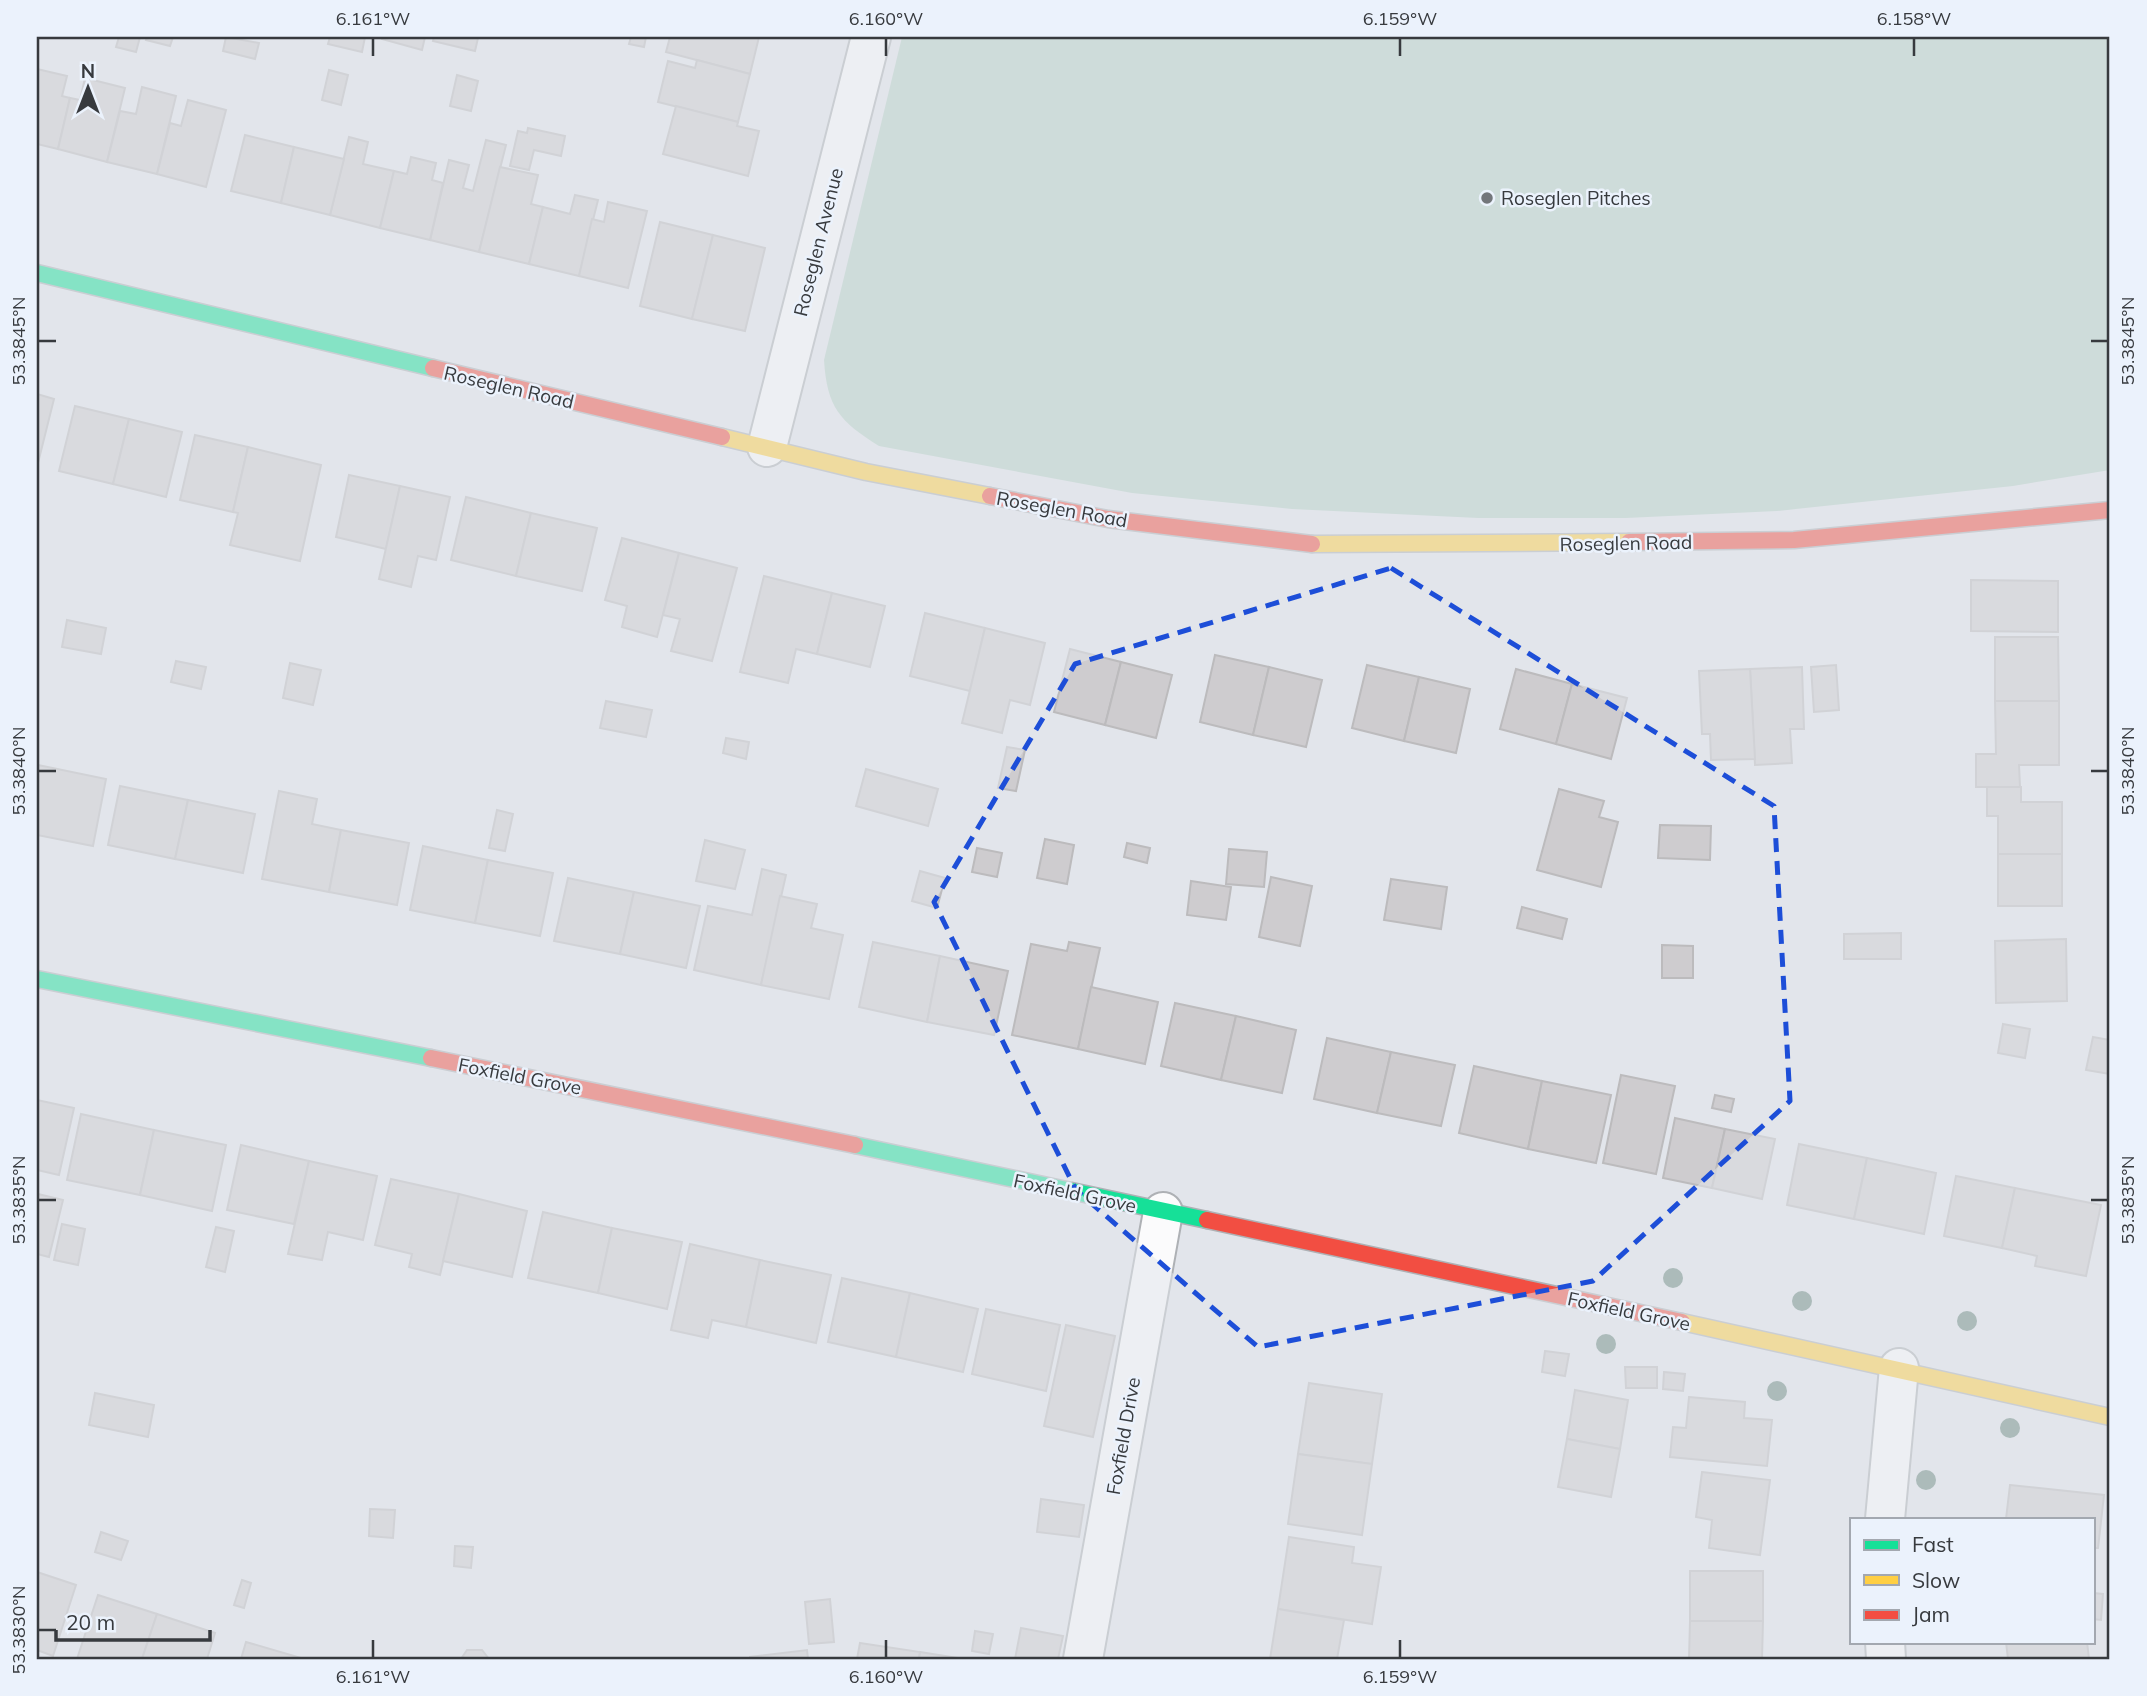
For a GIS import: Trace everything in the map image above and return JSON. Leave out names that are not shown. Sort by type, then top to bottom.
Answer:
[{"type":"street","name":"Roseglen Avenue","points":[[767,447],[871,37]]},
{"type":"street","name":"Roseglen Road","points":[[37,272],[866,472],[1108,519],[1292,544],[1440,545],[1794,540],[2110,510]]},
{"type":"street","name":"Foxfield Grove","points":[[37,979],[729,1118],[1899,1368],[2110,1417]]},
{"type":"street","name":"Foxfield Drive","points":[[1083,1659],[1163,1212]]},
{"type":"street","points":[[1885,1518],[1899,1368]]},
{"type":"highlighted area","points":[[1391,568],[1774,806],[1790,1101],[1593,1281],[1258,1347],[1076,1190],[934,902],[1075,664]]},
{"type":"green space","name":"Roseglen Pitches","points":[[902,37],[2110,37],[2110,470],[2013,486],[1777,511],[1626,518],[1478,518],[1292,509],[1132,493],[879,446],[854,429],[838,411],[828,390],[824,360]]},
{"type":"building","points":[[119,37],[140,37],[136,52],[116,47]]},
{"type":"building","points":[[147,37],[173,37],[170,46],[146,40]]},
{"type":"building","points":[[226,37],[259,43],[255,59],[223,51]]},
{"type":"building","points":[[330,37],[365,37],[362,52],[328,44]]},
{"type":"building","points":[[382,37],[425,37],[422,50]]},
{"type":"building","points":[[434,37],[478,38],[475,51],[433,41]]},
{"type":"building","points":[[631,37],[646,37],[644,47],[629,44]]},
{"type":"building","points":[[670,37],[759,37],[750,74],[666,52]]},
{"type":"building","points":[[697,60],[750,74],[738,122],[658,102],[668,61],[695,68]]},
{"type":"building","points":[[37,69],[67,76],[62,96],[70,98],[58,149],[37,144]]},
{"type":"building","points":[[329,70],[348,75],[341,105],[322,100]]},
{"type":"building","points":[[457,75],[478,81],[471,111],[450,106]]},
{"type":"building","points":[[85,78],[125,88],[107,162],[58,149],[70,98],[80,100]]},
{"type":"building","points":[[142,87],[176,96],[157,174],[107,162],[120,111],[136,114]]},
{"type":"building","points":[[188,100],[226,110],[206,187],[157,174],[170,123],[181,126]]},
{"type":"building","points":[[676,106],[738,122],[737,126],[759,131],[748,176],[663,154]]},
{"type":"building","points":[[528,128],[565,136],[561,156],[534,150],[529,170],[510,166],[518,131],[527,133]]},
{"type":"building","points":[[245,135],[294,147],[281,203],[231,191]]},
{"type":"building","points":[[349,137],[368,142],[363,164],[394,171],[380,228],[330,215]]},
{"type":"building","points":[[486,140],[506,145],[479,252],[430,240],[449,160],[469,165],[463,188],[473,191]]},
{"type":"building","points":[[294,147],[344,159],[330,215],[281,203]]},
{"type":"building","points":[[411,157],[436,163],[432,180],[443,183],[430,240],[380,228],[394,171],[407,174]]},
{"type":"building","points":[[500,167],[538,175],[531,204],[543,207],[529,264],[479,252]]},
{"type":"building","points":[[575,195],[598,200],[579,276],[529,264],[543,207],[570,214]]},
{"type":"building","points":[[608,202],[647,211],[628,288],[579,276],[592,219],[604,222]]},
{"type":"building","points":[[660,222],[713,235],[692,319],[640,306]]},
{"type":"building","points":[[713,235],[765,248],[745,331],[692,319]]},
{"type":"building","points":[[37,394],[54,399],[38,463],[37,463]]},
{"type":"building","points":[[75,406],[129,419],[113,484],[59,471]]},
{"type":"building","points":[[129,419],[182,432],[166,497],[113,484]]},
{"type":"building","points":[[195,435],[248,447],[233,512],[180,500]]},
{"type":"building","points":[[248,447],[321,465],[300,561],[230,545],[238,513],[233,512]]},
{"type":"building","points":[[349,475],[400,486],[386,549],[336,537]]},
{"type":"building","points":[[400,486],[450,497],[436,560],[418,556],[411,587],[379,579]]},
{"type":"building","points":[[466,497],[531,513],[516,576],[451,560]]},
{"type":"building","points":[[531,513],[597,528],[582,591],[516,576]]},
{"type":"building","points":[[622,538],[679,553],[657,637],[622,627],[627,606],[605,600]]},
{"type":"building","points":[[679,553],[737,568],[712,661],[671,651],[680,619],[663,615]]},
{"type":"building","points":[[764,576],[832,593],[817,654],[796,649],[788,683],[740,672]]},
{"type":"building","points":[[1971,580],[2058,581],[2058,632],[1971,631]]},
{"type":"building","points":[[832,593],[885,606],[870,667],[817,654]]},
{"type":"building","points":[[925,613],[985,628],[970,691],[910,676]]},
{"type":"building","points":[[67,620],[106,628],[101,654],[62,647]]},
{"type":"building","points":[[985,628],[1045,643],[1030,705],[1010,700],[1002,733],[962,723]]},
{"type":"building","points":[[1995,637],[2058,637],[2059,701],[1995,701]]},
{"type":"building","points":[[1070,649],[1121,662],[1105,725],[1054,712]]},
{"type":"building","points":[[1215,655],[1269,667],[1253,735],[1200,722]]},
{"type":"building","points":[[176,661],[206,667],[201,689],[171,682]]},
{"type":"building","points":[[1121,662],[1172,675],[1156,738],[1105,725]]},
{"type":"building","points":[[290,663],[321,670],[313,705],[283,698]]},
{"type":"building","points":[[1367,665],[1419,677],[1404,741],[1352,728]]},
{"type":"building","points":[[1836,665],[1839,710],[1814,712],[1811,667]]},
{"type":"building","points":[[1269,667],[1322,680],[1306,747],[1253,735]]},
{"type":"building","points":[[1802,667],[1804,729],[1790,729],[1792,763],[1755,765],[1750,669]]},
{"type":"building","points":[[1516,669],[1572,684],[1556,744],[1500,729]]},
{"type":"building","points":[[1750,669],[1755,759],[1711,760],[1710,734],[1702,734],[1699,671]]},
{"type":"building","points":[[1419,677],[1470,689],[1456,753],[1404,741]]},
{"type":"building","points":[[1572,684],[1627,698],[1611,759],[1556,744]]},
{"type":"building","points":[[606,701],[652,710],[646,737],[600,728]]},
{"type":"building","points":[[1995,701],[2059,701],[2059,765],[2019,765],[2020,787],[1976,787],[1976,754],[1996,754]]},
{"type":"building","points":[[726,738],[749,742],[746,759],[723,753]]},
{"type":"building","points":[[1007,747],[1025,750],[1016,791],[998,788]]},
{"type":"building","points":[[38,765],[106,779],[93,846],[37,835]]},
{"type":"building","points":[[866,769],[938,789],[928,826],[856,806]]},
{"type":"building","points":[[120,786],[188,800],[175,859],[108,845]]},
{"type":"building","points":[[1987,787],[2021,787],[2021,802],[2062,802],[2062,854],[1998,854],[1998,816],[1987,816]]},
{"type":"building","points":[[1559,789],[1604,801],[1599,817],[1618,822],[1601,887],[1537,870]]},
{"type":"building","points":[[279,791],[317,799],[312,824],[341,830],[329,892],[262,879]]},
{"type":"building","points":[[188,800],[255,814],[243,873],[175,859]]},
{"type":"building","points":[[497,810],[513,814],[505,851],[489,848]]},
{"type":"building","points":[[1660,825],[1711,826],[1710,860],[1658,858]]},
{"type":"building","points":[[341,830],[409,843],[397,905],[329,892]]},
{"type":"building","points":[[1045,839],[1074,845],[1067,884],[1037,878]]},
{"type":"building","points":[[705,840],[745,850],[735,889],[696,881]]},
{"type":"building","points":[[1127,843],[1150,848],[1147,863],[1124,857]]},
{"type":"building","points":[[423,846],[488,860],[475,923],[410,910]]},
{"type":"building","points":[[977,848],[1002,853],[997,877],[972,872]]},
{"type":"building","points":[[1229,849],[1267,852],[1264,887],[1226,884]]},
{"type":"building","points":[[1998,854],[2062,854],[2062,906],[1998,906]]},
{"type":"building","points":[[488,860],[553,873],[540,936],[475,923]]},
{"type":"building","points":[[762,869],[786,875],[761,985],[694,970],[708,906],[752,915]]},
{"type":"building","points":[[920,871],[945,878],[937,908],[912,901]]},
{"type":"building","points":[[1271,877],[1312,886],[1300,946],[1259,937]]},
{"type":"building","points":[[568,878],[634,892],[620,954],[554,941]]},
{"type":"building","points":[[1391,879],[1447,887],[1441,929],[1384,920]]},
{"type":"building","points":[[1191,881],[1231,887],[1226,920],[1187,915]]},
{"type":"building","points":[[634,892],[700,906],[686,968],[620,954]]},
{"type":"building","points":[[780,896],[817,904],[811,928],[843,935],[829,999],[761,985]]},
{"type":"building","points":[[1522,907],[1567,919],[1562,939],[1517,928]]},
{"type":"building","points":[[1901,933],[1901,959],[1844,959],[1844,934]]},
{"type":"building","points":[[2066,939],[2067,1001],[1996,1003],[1995,941]]},
{"type":"building","points":[[873,942],[940,956],[927,1022],[859,1007]]},
{"type":"building","points":[[1069,942],[1100,948],[1078,1049],[1012,1035],[1031,944],[1067,951]]},
{"type":"building","points":[[1662,945],[1693,946],[1693,978],[1662,978]]},
{"type":"building","points":[[940,956],[1008,971],[994,1035],[927,1022]]},
{"type":"building","points":[[1091,987],[1158,1002],[1145,1064],[1078,1049]]},
{"type":"building","points":[[1175,1003],[1236,1016],[1221,1080],[1161,1066]]},
{"type":"building","points":[[1236,1016],[1296,1030],[1282,1093],[1221,1080]]},
{"type":"building","points":[[2003,1024],[2030,1029],[2025,1058],[1998,1053]]},
{"type":"building","points":[[2093,1037],[2110,1040],[2110,1074],[2086,1070]]},
{"type":"building","points":[[1327,1038],[1391,1052],[1377,1113],[1314,1099]]},
{"type":"building","points":[[1391,1052],[1455,1065],[1441,1126],[1377,1113]]},
{"type":"building","points":[[1474,1066],[1542,1081],[1528,1149],[1459,1133]]},
{"type":"building","points":[[1621,1075],[1675,1086],[1656,1174],[1603,1163]]},
{"type":"building","points":[[1542,1081],[1611,1095],[1596,1163],[1528,1149]]},
{"type":"building","points":[[1715,1095],[1734,1099],[1731,1112],[1712,1108]]},
{"type":"building","points":[[37,1100],[74,1108],[59,1175],[37,1170]]},
{"type":"building","points":[[81,1114],[154,1130],[140,1195],[67,1180]]},
{"type":"building","points":[[1675,1118],[1725,1129],[1712,1188],[1663,1178]]},
{"type":"building","points":[[1725,1129],[1775,1139],[1762,1199],[1712,1188]]},
{"type":"building","points":[[154,1130],[226,1145],[212,1211],[140,1195]]},
{"type":"building","points":[[1799,1144],[1867,1158],[1854,1219],[1787,1205]]},
{"type":"building","points":[[241,1145],[309,1161],[294,1224],[227,1210]]},
{"type":"building","points":[[1867,1158],[1936,1173],[1924,1234],[1854,1219]]},
{"type":"building","points":[[309,1161],[377,1176],[363,1240],[328,1232],[322,1260],[288,1254]]},
{"type":"building","points":[[1956,1176],[2015,1188],[2002,1248],[1944,1236]]},
{"type":"building","points":[[391,1179],[459,1194],[440,1275],[409,1267],[412,1254],[375,1245]]},
{"type":"building","points":[[2015,1188],[2101,1205],[2086,1276],[2035,1266],[2037,1256],[2002,1248]]},
{"type":"building","points":[[38,1194],[63,1200],[49,1257],[37,1254]]},
{"type":"building","points":[[459,1194],[527,1211],[512,1277],[443,1261]]},
{"type":"building","points":[[543,1212],[612,1228],[598,1293],[528,1278]]},
{"type":"building","points":[[62,1224],[85,1229],[78,1265],[54,1260]]},
{"type":"building","points":[[216,1227],[234,1231],[225,1272],[206,1267]]},
{"type":"building","points":[[612,1228],[682,1242],[667,1309],[598,1293]]},
{"type":"building","points":[[690,1244],[760,1260],[746,1327],[712,1320],[708,1338],[671,1330]]},
{"type":"building","points":[[760,1260],[831,1275],[816,1343],[746,1327]]},
{"type":"building","points":[[842,1278],[910,1293],[896,1357],[828,1342]]},
{"type":"building","points":[[910,1293],[978,1309],[963,1372],[896,1357]]},
{"type":"building","points":[[986,1309],[1060,1325],[1046,1391],[972,1374]]},
{"type":"building","points":[[1066,1325],[1115,1336],[1093,1437],[1044,1426]]},
{"type":"building","points":[[1545,1351],[1569,1354],[1565,1376],[1542,1372]]},
{"type":"building","points":[[1625,1367],[1657,1367],[1657,1388],[1626,1388]]},
{"type":"building","points":[[1664,1372],[1685,1374],[1683,1391],[1663,1389]]},
{"type":"building","points":[[1309,1383],[1382,1394],[1372,1464],[1298,1454]]},
{"type":"building","points":[[1575,1390],[1628,1400],[1620,1449],[1567,1439]]},
{"type":"building","points":[[95,1393],[154,1405],[148,1437],[89,1425]]},
{"type":"building","points":[[1689,1397],[1745,1402],[1744,1418],[1772,1420],[1767,1466],[1670,1457],[1673,1427],[1686,1428]]},
{"type":"building","points":[[1567,1439],[1620,1449],[1611,1497],[1558,1487]]},
{"type":"building","points":[[1298,1454],[1372,1464],[1362,1535],[1288,1524]]},
{"type":"building","points":[[1702,1472],[1770,1480],[1760,1555],[1709,1548],[1712,1520],[1696,1517]]},
{"type":"building","points":[[2010,1485],[2104,1495],[2098,1548],[2094,1548],[2094,1518],[2006,1518]]},
{"type":"building","points":[[1041,1499],[1084,1505],[1079,1537],[1037,1532]]},
{"type":"building","points":[[370,1509],[395,1510],[393,1538],[369,1536]]},
{"type":"building","points":[[101,1532],[128,1541],[121,1560],[95,1552]]},
{"type":"building","points":[[1289,1537],[1354,1547],[1352,1563],[1381,1567],[1372,1624],[1278,1609]]},
{"type":"building","points":[[455,1546],[473,1547],[471,1568],[454,1566]]},
{"type":"building","points":[[1690,1571],[1763,1571],[1763,1621],[1690,1621]]},
{"type":"building","points":[[37,1572],[76,1585],[53,1656],[37,1650]]},
{"type":"building","points":[[242,1580],[251,1583],[244,1608],[234,1605]]},
{"type":"building","points":[[2094,1593],[2103,1594],[2101,1620],[2094,1619]]},
{"type":"building","points":[[98,1595],[157,1614],[142,1659],[77,1659]]},
{"type":"building","points":[[830,1599],[834,1642],[809,1644],[805,1602]]},
{"type":"building","points":[[1278,1609],[1344,1620],[1337,1659],[1270,1659]]},
{"type":"building","points":[[157,1614],[215,1633],[207,1659],[142,1659]]},
{"type":"building","points":[[1690,1621],[1763,1621],[1762,1659],[1689,1659]]},
{"type":"building","points":[[1021,1628],[1063,1636],[1058,1659],[1015,1659]]},
{"type":"building","points":[[975,1631],[993,1634],[989,1654],[972,1651]]},
{"type":"building","points":[[246,1642],[301,1658],[301,1659],[241,1659]]},
{"type":"building","points":[[860,1643],[920,1652],[919,1659],[857,1659]]},
{"type":"building","points":[[2006,1644],[2087,1644],[2089,1659],[2008,1659]]},
{"type":"building","points":[[467,1650],[482,1650],[489,1659],[461,1659]]},
{"type":"building","points":[[807,1650],[808,1659],[750,1659],[750,1657]]},
{"type":"building","points":[[920,1652],[964,1659],[919,1659]]},
{"type":"traffic: fast","points":[[37,273],[433,368]]},
{"type":"traffic: fast","points":[[37,979],[431,1058]]},
{"type":"traffic: fast","points":[[855,1145],[1207,1220]]},
{"type":"traffic: slow","points":[[722,437],[866,472],[990,496]]},
{"type":"traffic: slow","points":[[1312,544],[1629,542]]},
{"type":"traffic: slow","points":[[1682,1322],[2110,1417]]},
{"type":"traffic: jam","points":[[433,368],[722,437]]},
{"type":"traffic: jam","points":[[990,496],[1108,519],[1312,544]]},
{"type":"traffic: jam","points":[[1629,542],[1794,540],[2110,510]]},
{"type":"traffic: jam","points":[[431,1058],[855,1145]]},
{"type":"traffic: jam","points":[[1207,1220],[1682,1322]]},
{"type":"place","name":"Roseglen Pitches","points":[[1487,198]]}]
